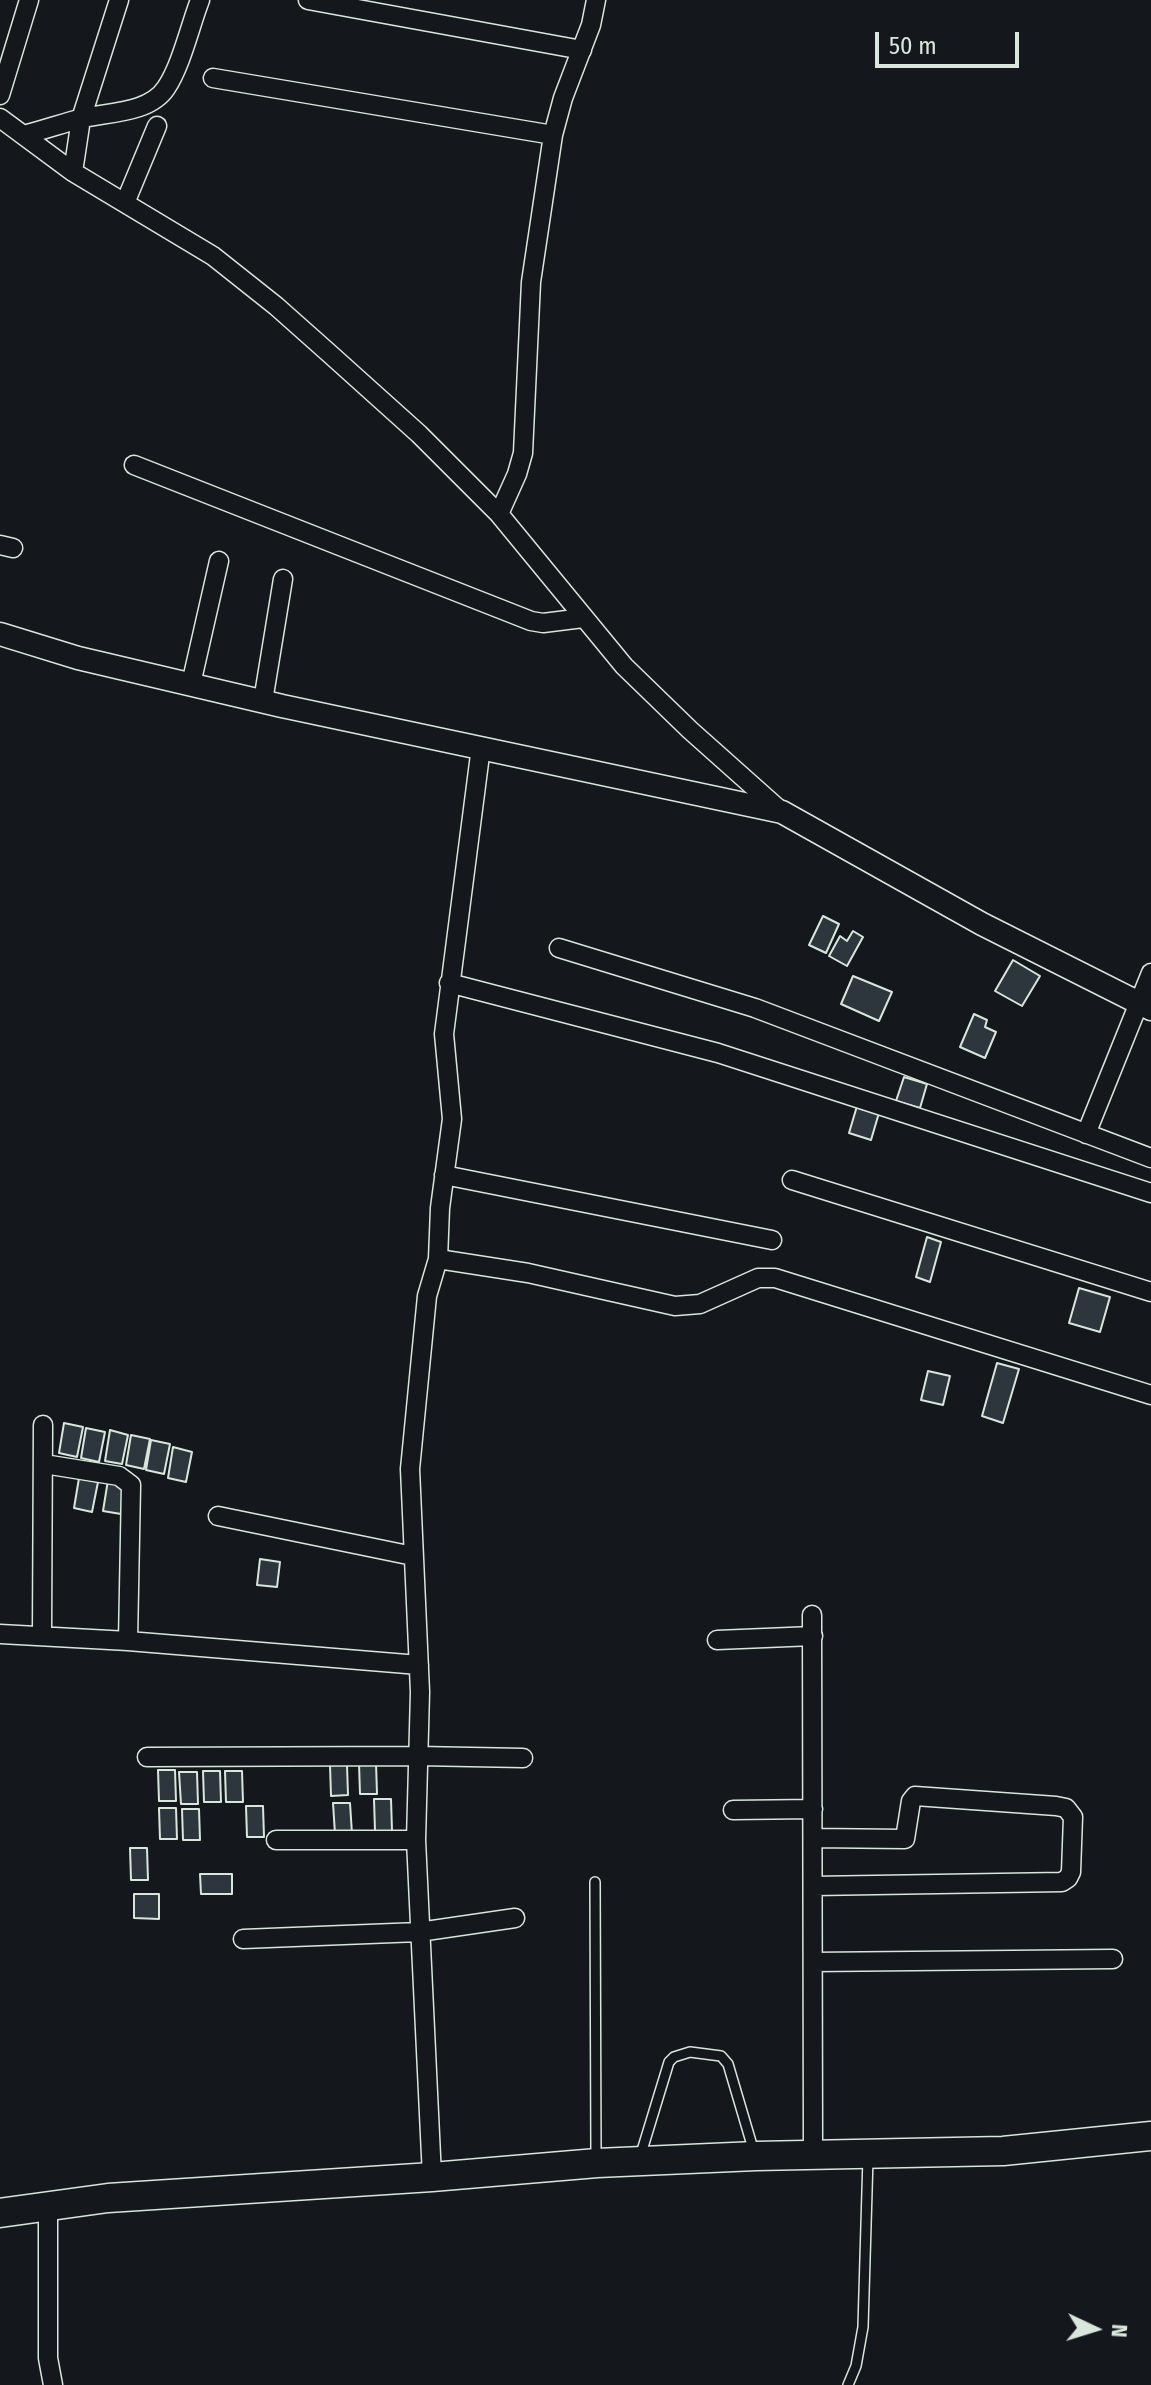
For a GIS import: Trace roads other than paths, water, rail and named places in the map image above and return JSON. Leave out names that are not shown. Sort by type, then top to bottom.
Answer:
[{"type":"highway","points":[[0,2213],[108,2198],[597,2163],[813,2154],[1003,2151],[1151,2136]]},
{"type":"street","points":[[0,95],[29,0]]},
{"type":"street","points":[[73,172],[81,119],[119,0]]},
{"type":"street","points":[[24,135],[138,107],[165,90],[200,0]]},
{"type":"street","points":[[308,0],[582,50]]},
{"type":"street","points":[[499,514],[523,453],[531,282],[553,135],[596,0]]},
{"type":"street","points":[[213,78],[553,135]]},
{"type":"street","points":[[0,118],[73,172],[213,256],[276,306],[419,434],[499,514],[633,675],[782,812],[982,924],[1145,1006]]},
{"type":"street","points":[[125,203],[157,126]]},
{"type":"street","points":[[134,465],[531,621],[543,623],[583,618]]},
{"type":"street","points":[[191,684],[219,561]]},
{"type":"street","points":[[263,701],[283,579]]},
{"type":"street","points":[[0,634],[78,658],[263,701],[782,812]]},
{"type":"street","points":[[432,2177],[416,1840],[419,1665],[410,1469],[427,1296],[438,1259],[452,1119],[444,1049],[449,983],[481,747]]},
{"type":"street","points":[[559,948],[755,1008],[1151,1158]]},
{"type":"street","points":[[1086,1134],[1145,1006],[1151,973]]},
{"type":"street","points":[[449,983],[718,1053],[1151,1193]]},
{"type":"street","points":[[444,1175],[772,1240]]},
{"type":"street","points":[[792,1180],[1151,1292]]},
{"type":"street","points":[[438,1259],[528,1273],[689,1307],[758,1278],[775,1278],[1151,1395]]},
{"type":"street","points":[[42,1635],[43,1425]]},
{"type":"street","points":[[44,1464],[119,1476],[131,1485],[128,1641]]},
{"type":"street","points":[[218,1516],[413,1556]]},
{"type":"street","points":[[812,1615],[813,2154]]},
{"type":"street","points":[[0,1634],[128,1641],[419,1665]]},
{"type":"street","points":[[717,1640],[813,1636]]},
{"type":"street","points":[[147,1757],[523,1758]]},
{"type":"street","points":[[813,1838],[905,1839],[911,1801],[915,1796],[1056,1806],[1071,1811],[1073,1817],[1071,1872],[1062,1882],[813,1886]]},
{"type":"street","points":[[733,1810],[813,1809]]},
{"type":"street","points":[[276,1840],[416,1840]]},
{"type":"street","points":[[243,1939],[419,1932],[515,1918]]},
{"type":"street","points":[[813,1962],[1113,1959]]},
{"type":"street","points":[[48,2207],[48,2358],[53,2385]]},
{"type":"lane","points":[[595,1882],[597,2163]]},
{"type":"lane","points":[[639,2161],[669,2062],[690,2052],[715,2054],[728,2064],[756,2156]]},
{"type":"lane","points":[[848,2385],[856,2366],[863,2327],[868,2153]]}]
